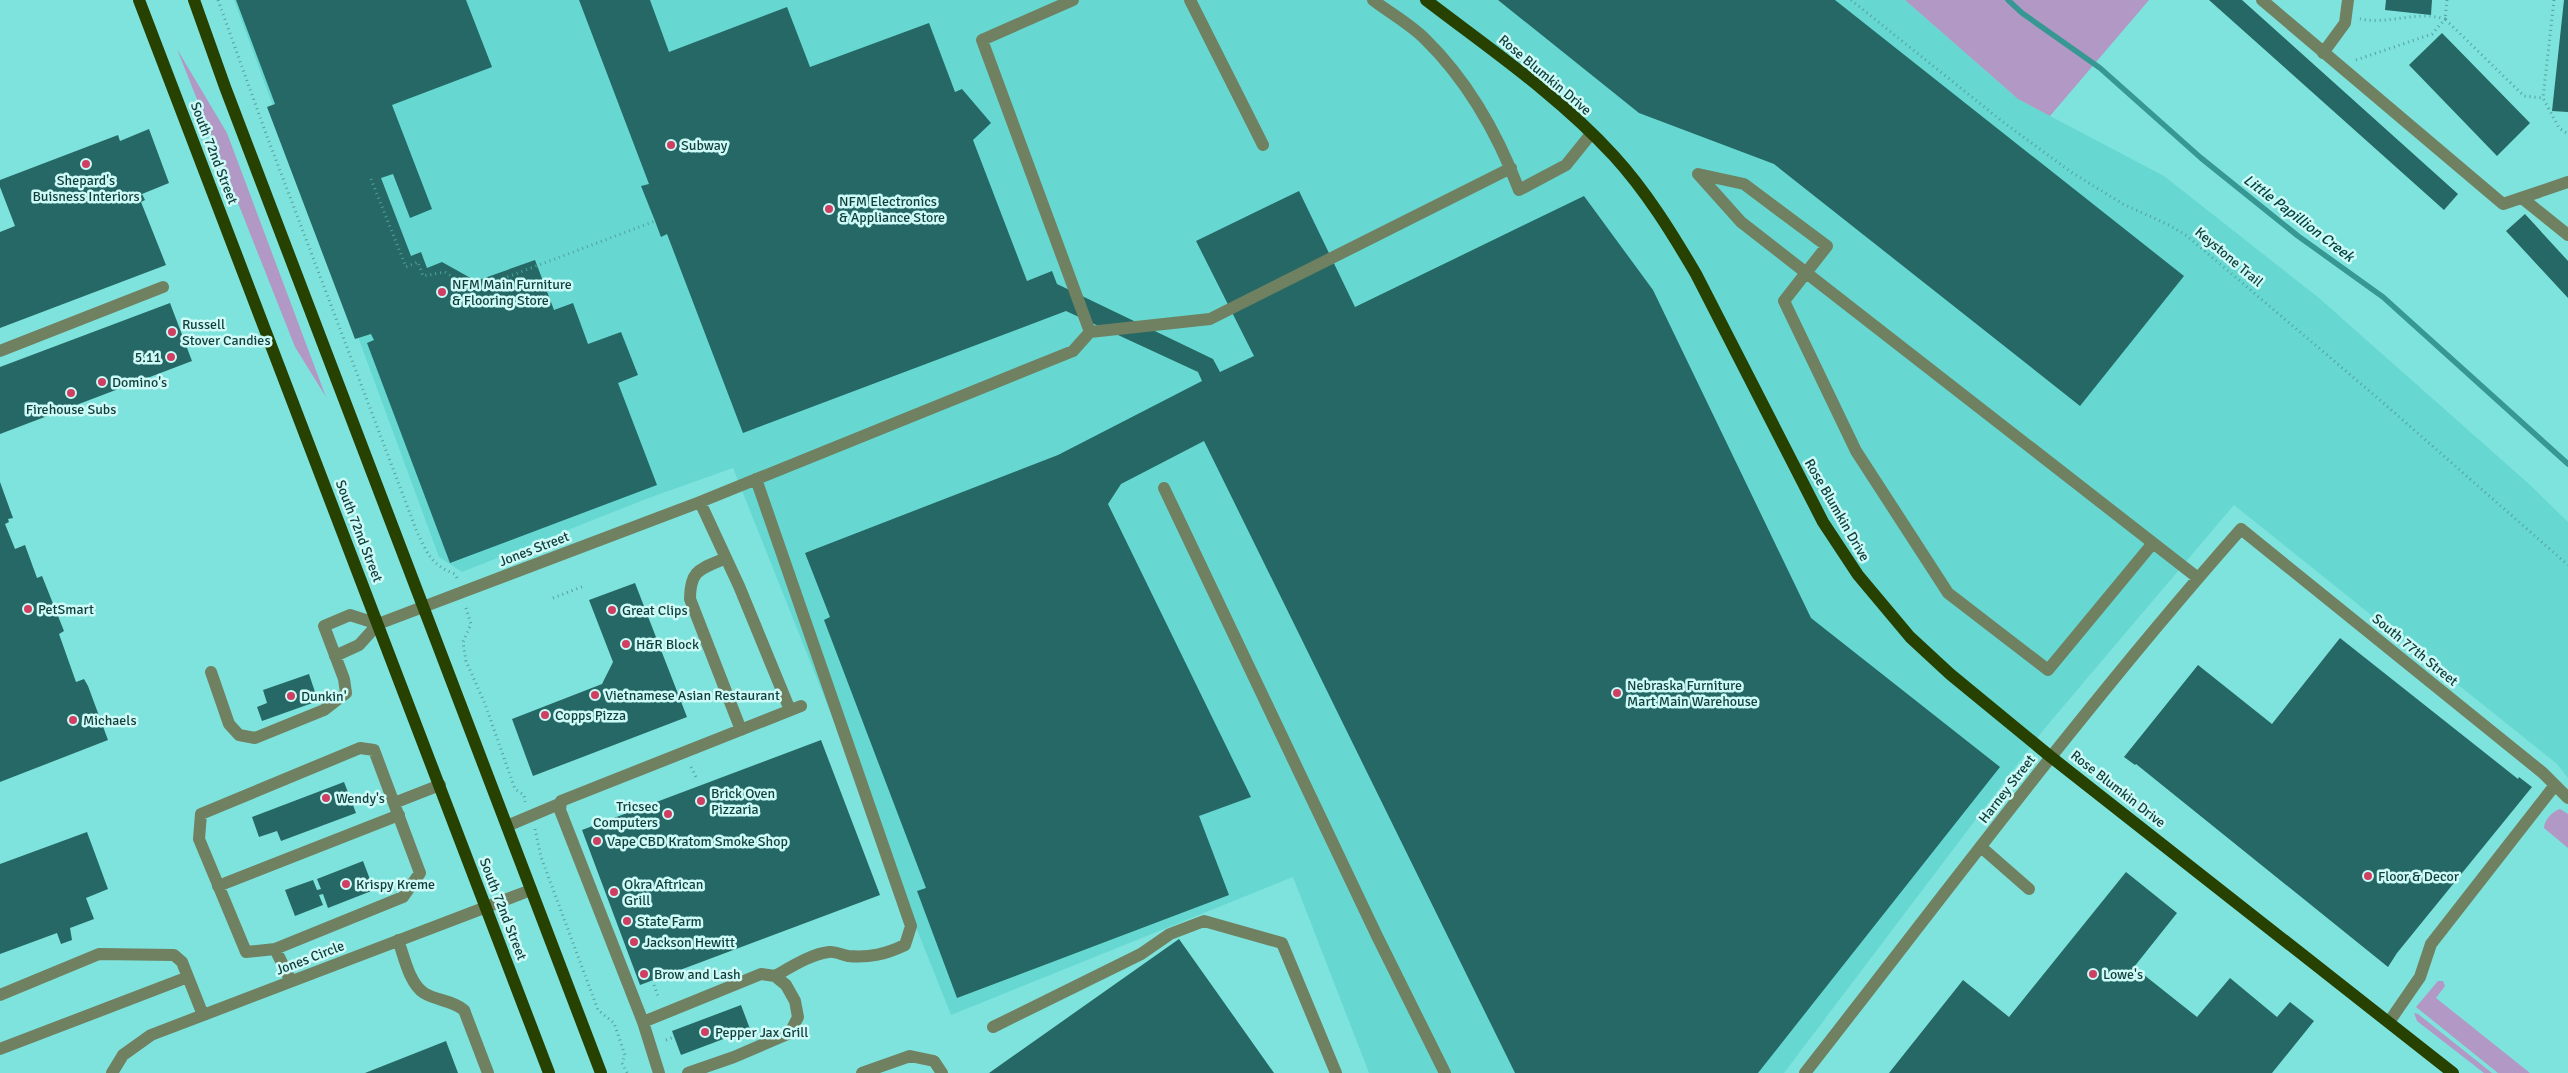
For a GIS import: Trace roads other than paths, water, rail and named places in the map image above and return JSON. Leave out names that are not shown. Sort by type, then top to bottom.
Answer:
[{"type":"main road","name":"South 72nd Street","points":[[139,0],[549,1073]]},
{"type":"main road","points":[[194,0],[225,87],[601,1073]]},
{"type":"main road","name":"Rose Blumkin Drive","points":[[1426,0],[1570,112],[1614,156],[1636,183],[1676,240],[1696,274],[1810,498],[1858,575],[1910,637],[1950,674],[2052,757],[2453,1073]]},
{"type":"street","points":[[1073,0],[982,40],[1090,332],[1210,319],[1511,168]]},
{"type":"street","points":[[1190,0],[1263,145]]},
{"type":"street","points":[[1373,0],[1424,38],[1447,63],[1488,120],[1520,190],[1566,165],[1591,134]]},
{"type":"street","points":[[2262,0],[2503,204],[2568,182]]},
{"type":"street","points":[[2323,53],[2345,23],[2348,0]]},
{"type":"street","points":[[2153,543],[2048,670],[1948,593],[1856,451],[1784,300],[1808,272],[1827,246],[1744,184],[1698,174],[1741,222],[1808,272],[2198,578]]},
{"type":"street","points":[[2522,198],[2568,235]]},
{"type":"street","points":[[0,351],[163,287]]},
{"type":"street","name":"Jones Street","points":[[378,624],[700,502],[1073,351],[1090,332]]},
{"type":"street","points":[[756,479],[911,926],[905,945],[876,957],[847,956],[830,952],[816,955],[775,976]]},
{"type":"street","points":[[1164,488],[1369,919],[1445,1073]]},
{"type":"street","points":[[507,826],[559,804],[561,801],[795,708],[700,502]]},
{"type":"street","name":"Harney Street","points":[[1805,1073],[2052,757],[2198,578],[2241,529]]},
{"type":"street","name":"South 77th Street","points":[[2241,529],[2543,773],[2568,798]]},
{"type":"street","points":[[726,558],[696,572],[690,584],[690,599],[741,730]]},
{"type":"street","points":[[211,672],[229,724],[239,734],[255,738],[324,710],[346,692],[344,680],[335,656],[324,626],[350,615],[378,624],[360,645],[335,656]]},
{"type":"street","points":[[360,748],[374,750],[399,816],[420,873],[403,897],[275,949],[246,952],[199,839],[201,814],[360,748]]},
{"type":"street","points":[[394,803],[440,785]]},
{"type":"street","points":[[2389,1022],[2420,976],[2431,944],[2555,785]]},
{"type":"street","points":[[559,804],[643,1022],[659,1073]]},
{"type":"street","points":[[218,886],[399,816]]},
{"type":"street","points":[[1981,847],[2029,890]]},
{"type":"street","name":"Jones Circle","points":[[112,1073],[123,1055],[151,1035],[531,890]]},
{"type":"street","points":[[993,1027],[1141,954],[1170,934],[1204,921],[1282,943],[1336,1073]]},
{"type":"street","points":[[398,940],[415,983],[424,993],[456,1003],[464,1010],[488,1073]]},
{"type":"street","points":[[275,949],[291,982]]},
{"type":"street","points":[[0,995],[98,954],[174,955],[182,962],[203,1015]]},
{"type":"street","points":[[643,1022],[761,974],[775,976],[786,984],[795,1001],[798,1017],[790,1033],[734,1057],[688,1073]]},
{"type":"street","points":[[0,1049],[188,977]]},
{"type":"street","points":[[862,1073],[910,1056],[934,1061],[942,1073]]},
{"type":"waterway","name":"Little Papillion Creek","points":[[2008,0],[2022,13],[2100,68],[2201,158],[2298,236],[2383,297],[2568,464]]},
{"type":"place","name":"Subway","points":[[671,145]]},
{"type":"place","name":"Shepard's Buisness Interiors","points":[[86,164]]},
{"type":"place","name":"NFM Electronics & Appliance Store","points":[[829,209]]},
{"type":"place","name":"NFM Main Furniture & Flooring Store","points":[[442,292]]},
{"type":"place","name":"Russell Stover Candies","points":[[172,332]]},
{"type":"place","name":"5.11","points":[[171,357]]},
{"type":"place","name":"Domino's","points":[[102,382]]},
{"type":"place","name":"Firehouse Subs","points":[[71,393]]},
{"type":"place","name":"PetSmart","points":[[28,609]]},
{"type":"place","name":"Great Clips","points":[[612,610]]},
{"type":"place","name":"H&R Block","points":[[626,644]]},
{"type":"place","name":"Nebraska Furniture Mart Main Warehouse","points":[[1617,693]]},
{"type":"place","name":"Vietnamese Asian Restaurant","points":[[595,695]]},
{"type":"place","name":"Dunkin'","points":[[291,696]]},
{"type":"place","name":"Copps Pizza","points":[[545,715]]},
{"type":"place","name":"Michaels","points":[[73,720]]},
{"type":"place","name":"Wendy's","points":[[326,798]]},
{"type":"place","name":"Brick Oven Pizzaria","points":[[701,801]]},
{"type":"place","name":"Tricsec Computers","points":[[668,814]]},
{"type":"place","name":"Vape CBD Kratom Smoke Shop","points":[[597,841]]},
{"type":"place","name":"Floor & Decor","points":[[2368,876]]},
{"type":"place","name":"Krispy Kreme","points":[[346,884]]},
{"type":"place","name":"Okra Aftrican Grill","points":[[614,892]]},
{"type":"place","name":"State Farm","points":[[627,921]]},
{"type":"place","name":"Jackson Hewitt","points":[[634,942]]},
{"type":"place","name":"Brow and Lash","points":[[644,974]]},
{"type":"place","name":"Lowe's","points":[[2093,974]]},
{"type":"place","name":"Pepper Jax Grill","points":[[705,1032]]}]
